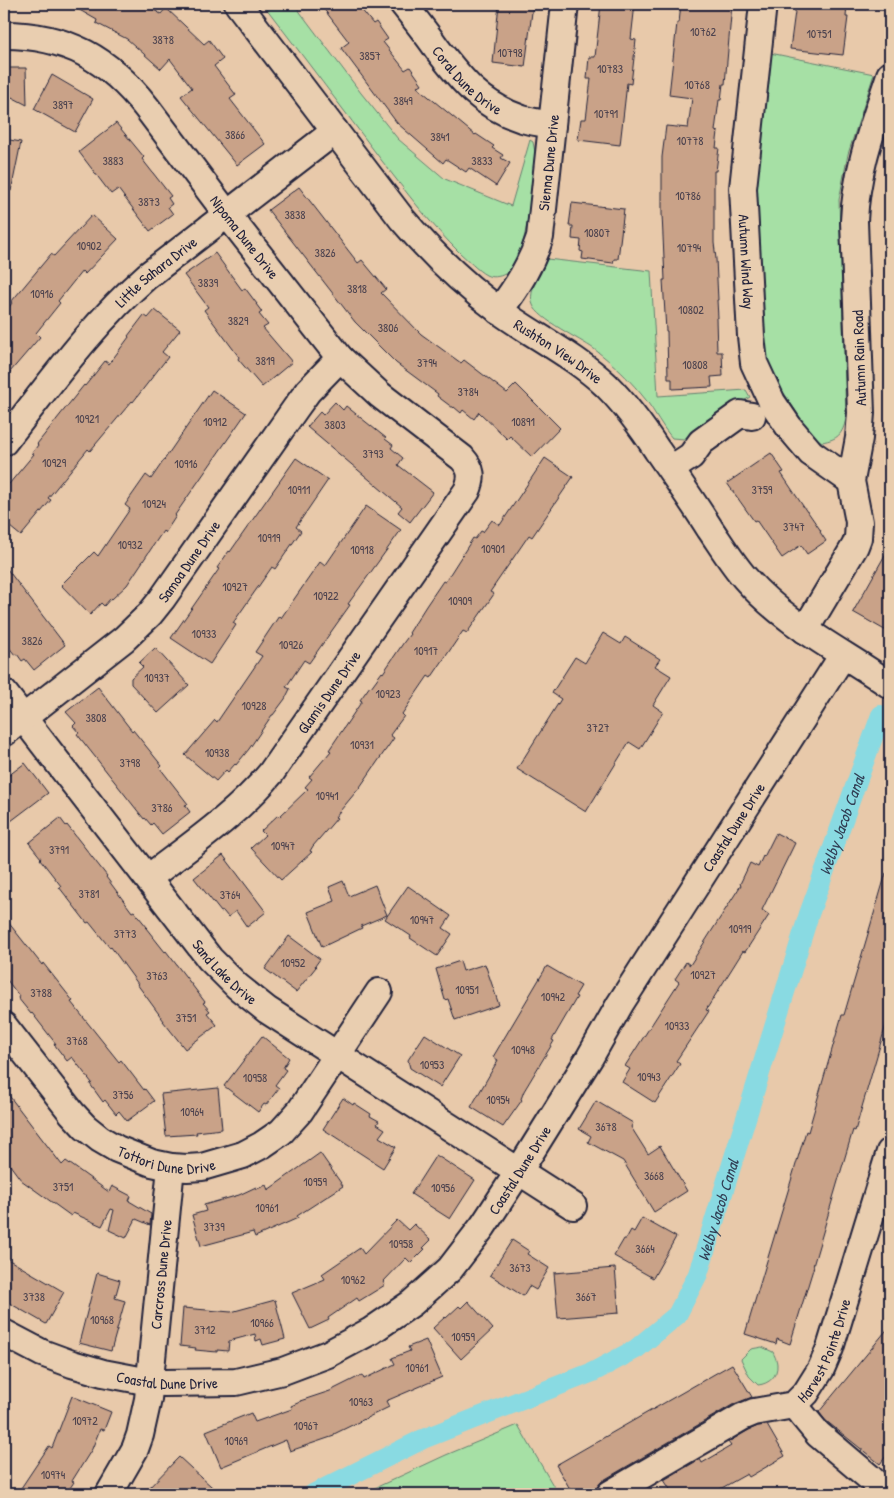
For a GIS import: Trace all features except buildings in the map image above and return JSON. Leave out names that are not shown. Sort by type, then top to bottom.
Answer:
[{"type":"street","name":"Rushton View Drive","points":[[238,4],[402,219],[424,245],[499,311],[570,356],[622,401],[636,419],[681,463],[728,556],[762,596],[781,613],[805,630],[890,685]]},
{"type":"street","name":"Coral Dune Drive","points":[[403,4],[460,78],[474,92],[511,115],[525,120],[552,125]]},
{"type":"street","name":"Sienna Dune Drive","points":[[499,311],[516,289],[529,266],[540,237],[565,4]]},
{"type":"street","name":"Autumn Wind Way","points":[[763,4],[744,174],[752,347],[762,409],[789,427],[811,453],[852,481]]},
{"type":"street","name":"Nipoma Dune Drive","points":[[4,35],[42,38],[63,44],[84,53],[119,76],[134,91],[227,214],[340,358],[380,395],[462,458],[468,464],[471,473]]},
{"type":"street","name":"Autumn Rain Road","points":[[805,630],[858,538],[859,522],[852,481],[861,413],[854,203],[860,169],[890,74]]},
{"type":"street","name":"Little Sahara Drive","points":[[4,442],[94,330],[119,302],[147,276],[335,131]]},
{"type":"street","name":"Samoa Dune Drive","points":[[14,726],[124,639],[150,614],[299,403],[312,386],[340,358]]},
{"type":"street","points":[[681,463],[701,442],[740,414],[762,409]]},
{"type":"street","name":"Glamis Dune Drive","points":[[148,878],[235,810],[271,774],[467,491],[471,482],[471,473]]},
{"type":"street","name":"Coastal Dune Drive","points":[[4,1333],[42,1353],[103,1373],[150,1382],[193,1384],[236,1382],[283,1370],[328,1354],[371,1331],[412,1303],[450,1269],[483,1226],[519,1171],[625,996],[843,655]]},
{"type":"street","name":"Sand Lake Drive","points":[[4,693],[14,726],[148,878],[210,959],[237,986],[267,1010],[572,1206]]},
{"type":"street","name":"Tottori Dune Drive","points":[[4,1026],[72,1113],[100,1139],[116,1149],[152,1163],[171,1167],[202,1167],[242,1155],[262,1145],[281,1132],[300,1111],[379,992]]},
{"type":"street","name":"Harvest Pointe Drive","points":[[610,1494],[639,1487],[748,1414],[794,1405],[800,1400],[810,1387],[826,1358],[890,1152]]},
{"type":"street","name":"Carcross Dune Drive","points":[[109,1494],[135,1449],[148,1399],[171,1167]]},
{"type":"street","points":[[794,1405],[818,1434],[886,1494],[890,1491]]},
{"type":"green space","points":[[263,4],[294,4],[398,139],[445,179],[511,206],[530,140],[533,142],[535,152],[528,218],[524,237],[513,266],[505,274],[493,277],[483,273],[439,231],[382,161]]},
{"type":"green space","points":[[770,53],[874,74],[848,154],[839,200],[846,419],[841,433],[836,438],[822,442],[811,434],[774,378],[763,345],[756,190]]},
{"type":"green space","points":[[547,259],[651,271],[658,396],[746,390],[750,397],[684,439],[672,438],[646,400],[628,379],[594,349],[551,322],[536,310],[532,300],[533,288]]},
{"type":"green space","points":[[762,1347],[773,1352],[777,1361],[777,1368],[772,1379],[758,1385],[749,1376],[741,1359],[751,1349]]},
{"type":"green space","points":[[518,1425],[558,1494],[362,1494],[446,1455]]},
{"type":"waterway","name":"Welby Jacob Canal","points":[[313,1494],[423,1439],[593,1372],[636,1349],[677,1315],[698,1274],[809,914],[881,715]]}]
